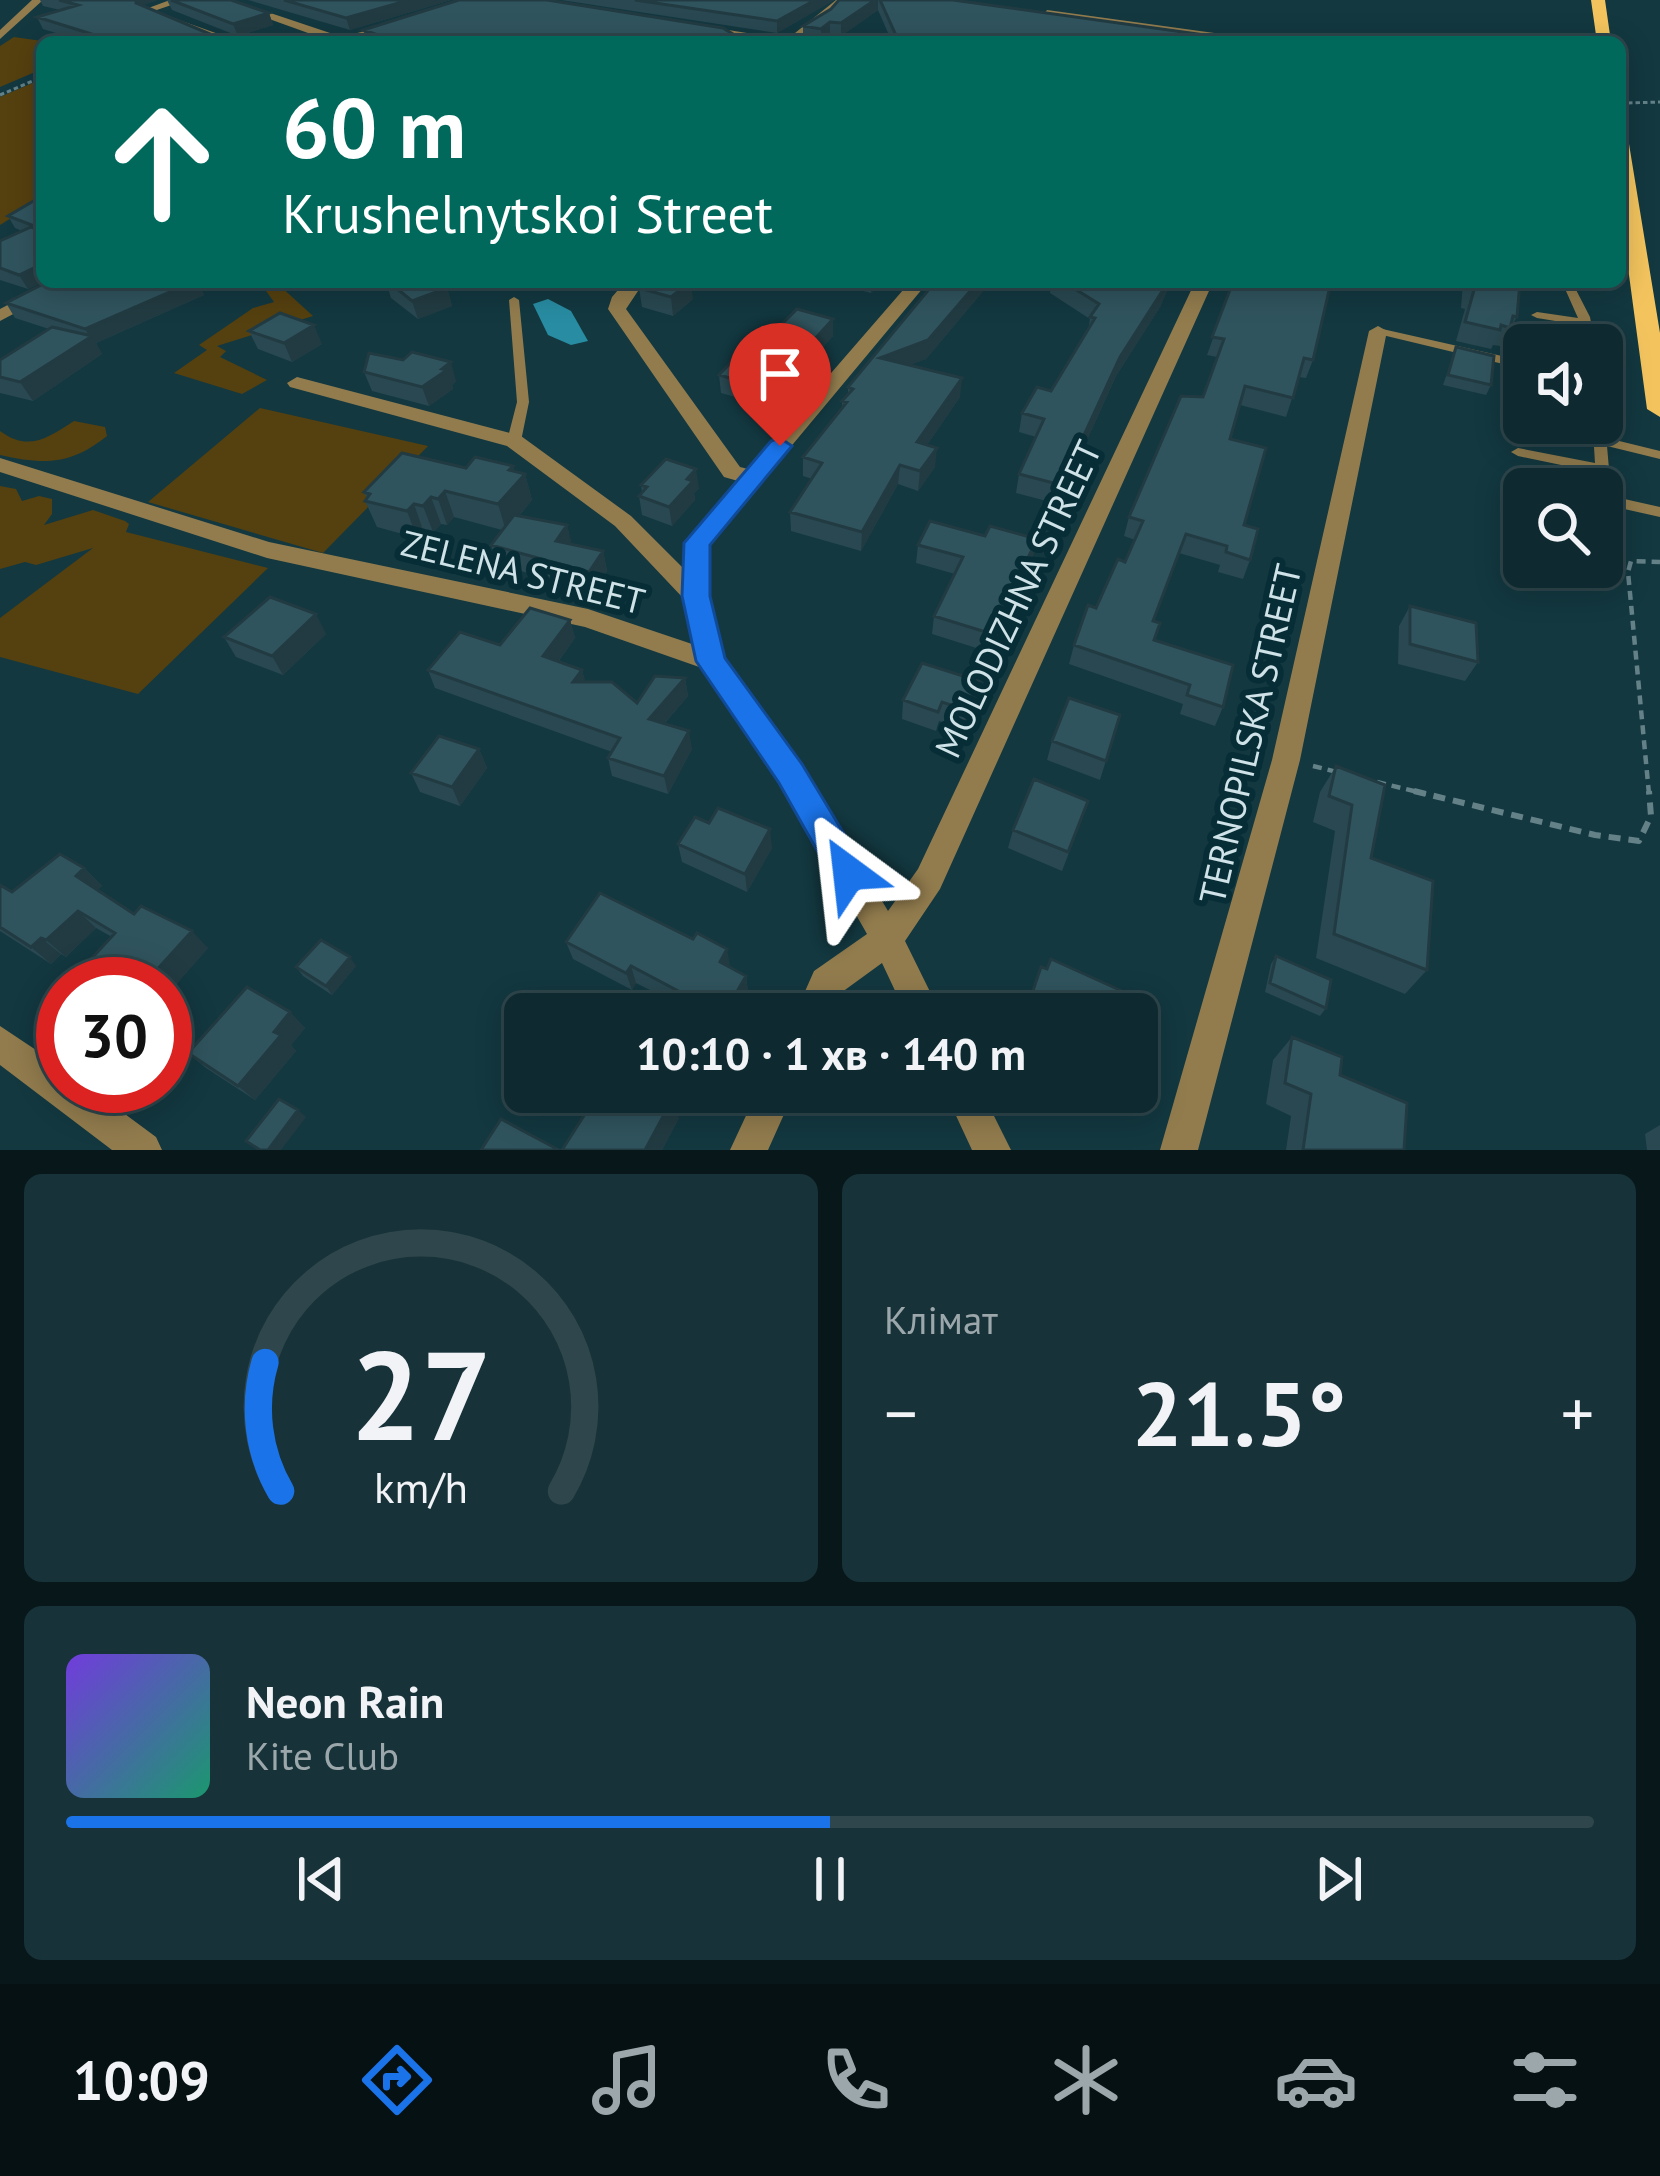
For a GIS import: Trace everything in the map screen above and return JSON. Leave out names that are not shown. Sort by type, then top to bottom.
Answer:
[{"type":"main road","points":[[1598,0],[1603,36]]},
{"type":"main road","points":[[1626,184],[1660,409]]},
{"type":"street","points":[[0,36],[38,0]]},
{"type":"street","points":[[181,0],[148,10],[219,36]]},
{"type":"street","points":[[222,0],[328,36]]},
{"type":"street","points":[[794,36],[843,0]]},
{"type":"street","points":[[1043,13],[1214,36]]},
{"type":"street","points":[[360,36],[406,23]]},
{"type":"street","points":[[690,26],[744,36]]},
{"type":"street","points":[[0,316],[54,288]]},
{"type":"street","points":[[628,288],[617,309],[732,472],[752,478]]},
{"type":"street","points":[[914,288],[697,543],[696,596],[711,661],[790,774],[914,993]]},
{"type":"street","name":"MOLODIZHNA STREET","points":[[887,940],[929,879],[1201,288]]},
{"type":"street","name":"TERNOPILSKA STREET","points":[[1179,1150],[1286,760],[1378,331]]},
{"type":"street","points":[[298,382],[514,441],[623,521],[696,596]]},
{"type":"street","name":"ZELENA STREET","points":[[0,465],[267,550],[588,618],[711,661]]},
{"type":"street","points":[[821,993],[826,983],[887,940]]},
{"type":"street","points":[[0,1042],[143,1150]]},
{"type":"street","points":[[749,1150],[766,1113]]},
{"type":"street","points":[[974,1113],[992,1150]]},
{"type":"lane","points":[[1570,288],[1585,322]]},
{"type":"lane","points":[[514,300],[523,402],[514,441]]},
{"type":"lane","points":[[1537,315],[1585,322]]},
{"type":"lane","points":[[1378,331],[1503,359]]},
{"type":"lane","points":[[1623,440],[1660,455]]},
{"type":"lane","points":[[1518,452],[1597,468]]},
{"type":"lane","points":[[1623,504],[1660,512]]},
{"type":"path","points":[[0,95],[36,80]]},
{"type":"path","points":[[1628,104],[1660,102]]},
{"type":"path","points":[[1374,781],[1595,835],[1639,841],[1651,816],[1628,572],[1631,561],[1660,562]]},
{"type":"path","points":[[1286,760],[1352,776]]},
{"type":"shaded area","points":[[14,37],[36,40],[36,72],[0,87],[0,46]]},
{"type":"shaded area","points":[[36,82],[36,203],[0,225],[0,97]]},
{"type":"shaded area","points":[[282,288],[313,316],[217,346],[226,351],[220,357],[267,380],[242,394],[174,373],[207,350],[199,345],[253,308],[274,302],[266,291]]},
{"type":"shaded area","points":[[260,408],[428,446],[323,553],[148,502]]},
{"type":"shaded area","points":[[74,421],[105,427],[107,436],[81,453],[56,460],[0,455],[0,431],[29,442]]},
{"type":"shaded area","points":[[0,486],[16,489],[22,501],[39,496],[52,499],[52,514],[44,525],[93,510],[125,521],[129,524],[126,532],[268,568],[138,694],[0,657],[0,618],[93,548],[36,565],[25,562],[0,569]]},
{"type":"water","points":[[548,299],[571,311],[588,341],[571,345],[548,335],[533,304]]},
{"type":"building","points":[[59,0],[136,0],[215,36],[98,36],[37,17],[78,5]]},
{"type":"building","points":[[171,0],[231,0],[269,13],[233,24]]},
{"type":"building","points":[[284,0],[409,0],[346,18]]},
{"type":"building","points":[[459,0],[547,0],[723,28],[736,36],[381,36],[363,30]]},
{"type":"building","points":[[635,0],[815,0],[777,21]]},
{"type":"building","points":[[839,0],[875,0],[841,23],[830,22],[821,29],[803,26],[831,9]]},
{"type":"building","points":[[880,0],[953,0],[1212,36],[896,36]]},
{"type":"building","points":[[36,200],[36,227],[8,216]]},
{"type":"building","points":[[36,229],[36,267],[19,275],[0,268],[0,241]]},
{"type":"building","points":[[36,288],[179,288],[85,329],[6,303]]},
{"type":"building","points":[[396,288],[447,288],[412,301]]},
{"type":"building","points":[[639,288],[682,288],[671,297]]},
{"type":"building","points":[[930,288],[973,288],[928,340],[880,358],[962,378],[917,442],[937,448],[920,471],[900,465],[862,532],[790,512],[822,463],[803,457],[847,402],[842,401],[853,389],[848,387]]},
{"type":"building","points":[[1074,288],[1164,288],[1120,357],[1061,485],[1019,474],[1044,419],[1022,413],[1037,387],[1051,391],[1099,304]]},
{"type":"building","points":[[1231,288],[1330,288],[1313,360],[1304,358],[1293,398],[1245,386],[1230,439],[1266,448],[1244,525],[1258,529],[1250,560],[1226,552],[1227,546],[1186,534],[1153,621],[1160,623],[1154,640],[1233,665],[1223,707],[1187,695],[1190,685],[1074,645],[1088,605],[1096,608],[1118,559],[1125,562],[1143,521],[1129,517],[1181,396],[1203,397],[1224,339],[1212,337]]},
{"type":"building","points":[[1470,288],[1519,288],[1517,317],[1500,330],[1465,322],[1474,290]]},
{"type":"building","points":[[797,309],[833,319],[813,341],[801,337],[782,359],[780,373],[771,373],[759,386],[719,375],[754,338],[765,341]]},
{"type":"building","points":[[280,313],[314,325],[284,343],[249,331]]},
{"type":"building","points":[[52,327],[92,336],[20,382],[0,377],[0,360]]},
{"type":"building","points":[[1456,347],[1494,356],[1491,385],[1448,375]]},
{"type":"building","points":[[412,352],[451,362],[422,387],[364,372],[369,353],[403,360]]},
{"type":"building","points":[[402,453],[466,468],[475,457],[513,466],[509,470],[525,474],[498,504],[445,491],[438,499],[431,497],[423,506],[414,504],[407,511],[365,501],[370,494],[364,492]]},
{"type":"building","points":[[666,459],[696,469],[687,479],[693,481],[669,507],[639,496],[647,487],[641,485]]},
{"type":"building","points":[[514,515],[567,525],[556,541],[603,551],[589,572],[491,545]]},
{"type":"building","points":[[930,521],[985,536],[990,526],[1037,539],[992,634],[934,616],[963,557],[918,545]]},
{"type":"building","points":[[270,597],[316,614],[272,656],[224,637]]},
{"type":"building","points":[[1410,606],[1476,623],[1478,662],[1410,644]]},
{"type":"building","points":[[530,608],[570,620],[543,656],[582,670],[573,682],[612,682],[637,703],[655,676],[685,678],[649,719],[689,731],[664,776],[608,758],[620,738],[428,670],[460,632],[500,645]]},
{"type":"building","points":[[922,663],[979,681],[966,710],[942,702],[938,712],[903,700]]},
{"type":"building","points":[[1069,698],[1120,715],[1106,761],[1052,741]]},
{"type":"building","points":[[439,736],[479,749],[452,787],[411,773]]},
{"type":"building","points":[[1336,766],[1385,785],[1371,858],[1433,881],[1427,970],[1334,934],[1352,805],[1329,796]]},
{"type":"building","points":[[1034,779],[1088,801],[1068,852],[1013,830]]},
{"type":"building","points":[[718,808],[770,829],[745,874],[678,844],[695,817],[709,823]]},
{"type":"building","points":[[60,854],[84,868],[76,876],[134,914],[141,906],[192,931],[168,957],[93,957],[115,933],[78,911],[31,947],[0,927],[0,885],[12,892]]},
{"type":"building","points":[[600,893],[693,939],[697,933],[727,949],[720,962],[746,976],[736,993],[682,993],[631,966],[626,973],[566,942]]},
{"type":"building","points":[[321,940],[350,957],[326,986],[296,967]]},
{"type":"building","points":[[1276,956],[1331,980],[1326,1008],[1270,983]]},
{"type":"building","points":[[1051,959],[1126,993],[1032,993],[1041,967],[1047,969]]},
{"type":"building","points":[[247,987],[290,1012],[274,1032],[281,1035],[238,1086],[192,1056],[192,1049]]},
{"type":"building","points":[[1292,1037],[1342,1057],[1340,1075],[1407,1103],[1404,1150],[1303,1150],[1311,1094],[1285,1083]]},
{"type":"building","points":[[279,1099],[298,1110],[268,1150],[260,1150],[246,1141]]},
{"type":"building","points":[[586,1113],[665,1113],[645,1150],[562,1150]]},
{"type":"building","points":[[501,1119],[559,1150],[481,1150]]},
{"type":"route","points":[[780,446],[697,543],[696,596],[711,661],[790,774],[849,873]]}]
